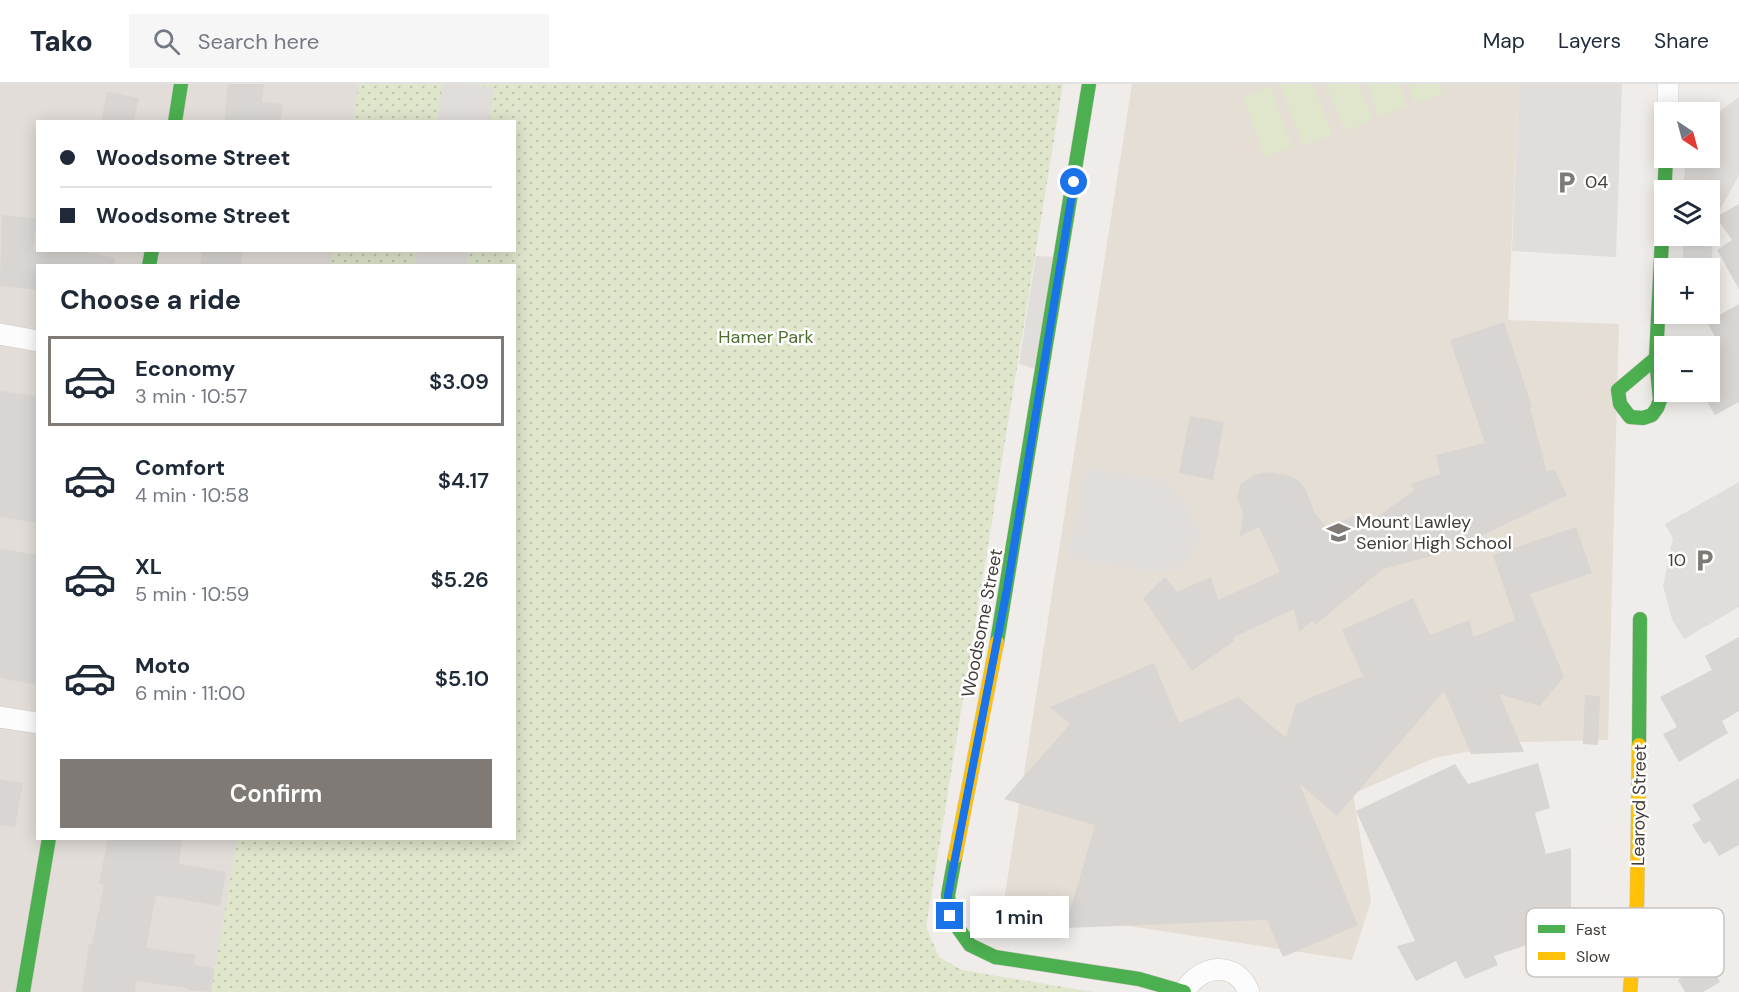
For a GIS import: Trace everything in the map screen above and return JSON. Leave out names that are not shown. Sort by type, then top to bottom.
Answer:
[{"type":"street","points":[[175,120],[181,84]]},
{"type":"street","name":"Woodsome Street","points":[[1089,84],[1007,589],[948,895],[950,916],[970,945],[995,957],[1139,980],[1184,992]]},
{"type":"street","points":[[1668,84],[1668,102]]},
{"type":"street","points":[[1657,336],[1666,168]]},
{"type":"street","points":[[0,334],[36,340]]},
{"type":"street","name":"Learoyd Street","points":[[1637,908],[1640,619]]},
{"type":"street","points":[[0,717],[36,723]]},
{"type":"street","points":[[23,992],[49,840]]},
{"type":"street","points":[[1184,992],[1198,975],[1208,970],[1219,969],[1240,977],[1249,992]]},
{"type":"street","name":"Learoyd Street","points":[[1630,992],[1631,977]]},
{"type":"shaded area","points":[[0,84],[359,84],[354,120],[36,120],[36,252],[334,252],[332,264],[36,264],[36,840],[246,840],[223,992],[0,992]]},
{"type":"shaded area","points":[[443,84],[494,88],[489,120],[437,120]]},
{"type":"shaded area","name":"Mount Lawley Senior High School","points":[[1132,84],[1519,84],[1508,320],[1619,324],[1608,740],[1519,742],[1434,758],[1353,794],[1371,901],[1352,960],[1003,907]]},
{"type":"shaded area","name":"04","points":[[1519,84],[1622,84],[1616,257],[1512,251]]},
{"type":"shaded area","points":[[1739,97],[1739,175],[1720,210],[1720,180],[1684,180],[1685,168],[1720,168],[1720,111]]},
{"type":"shaded area","points":[[1683,246],[1713,246],[1711,258],[1683,258]]},
{"type":"shaded area","points":[[417,252],[469,252],[466,264],[415,264]]},
{"type":"shaded area","points":[[1036,256],[1055,257],[1038,370],[1019,364]]},
{"type":"shaded area","points":[[1085,468],[1162,479],[1189,508],[1202,534],[1195,552],[1178,569],[1159,573],[1068,558]]},
{"type":"shaded area","name":"10","points":[[1739,482],[1739,607],[1684,639],[1672,619],[1663,586],[1673,538],[1665,524]]},
{"type":"green space","name":"Hamer Park","points":[[359,84],[1063,84],[926,927],[939,957],[962,970],[1093,992],[211,992],[237,840],[516,840],[516,264],[331,264],[333,252],[516,252],[516,120],[353,120]]},
{"type":"green space","points":[[1280,84],[1313,84],[1332,135],[1303,145]]},
{"type":"green space","points":[[1326,84],[1358,84],[1372,120],[1345,131]]},
{"type":"green space","points":[[1367,84],[1399,84],[1407,106],[1379,117]]},
{"type":"green space","points":[[1409,84],[1439,84],[1443,93],[1416,104]]},
{"type":"green space","points":[[1270,87],[1292,147],[1265,157],[1243,97]]},
{"type":"building","points":[[228,84],[264,84],[262,102],[283,104],[280,120],[224,120]]},
{"type":"building","points":[[107,92],[139,98],[134,120],[101,120]]},
{"type":"building","points":[[1739,204],[1739,289],[1717,250],[1732,240],[1720,223],[1720,215]]},
{"type":"building","points":[[2,215],[36,219],[33,250],[36,252],[84,252],[115,258],[114,264],[36,264],[36,290],[0,286]]},
{"type":"building","points":[[202,252],[243,252],[241,264],[200,264]]},
{"type":"building","points":[[1739,304],[1739,402],[1715,415],[1707,402],[1720,402],[1720,336],[1715,336],[1708,324],[1720,324],[1720,315]]},
{"type":"building","points":[[1504,322],[1532,407],[1530,408],[1547,472],[1554,469],[1567,495],[1450,551],[1383,569],[1315,625],[1312,621],[1299,632],[1294,609],[1234,637],[1234,641],[1192,671],[1143,598],[1165,577],[1177,592],[1211,577],[1218,600],[1280,572],[1259,527],[1240,536],[1243,512],[1237,499],[1240,485],[1253,475],[1270,472],[1291,476],[1306,490],[1314,512],[1327,528],[1353,516],[1358,530],[1415,490],[1411,484],[1440,474],[1436,455],[1485,443],[1450,340]]},
{"type":"building","points":[[0,391],[36,396],[36,523],[0,517]]},
{"type":"building","points":[[1190,416],[1224,422],[1213,480],[1179,473]]},
{"type":"building","points":[[1576,527],[1592,573],[1530,594],[1564,677],[1540,706],[1499,694],[1524,752],[1471,754],[1444,691],[1337,816],[1299,783],[1358,925],[1283,957],[1267,920],[1065,928],[1095,825],[1004,799],[1070,724],[1050,707],[1154,663],[1179,723],[1238,697],[1286,738],[1296,704],[1363,676],[1342,630],[1413,598],[1430,635],[1470,620],[1473,637],[1515,620],[1493,555]]},
{"type":"building","points":[[0,549],[36,555],[36,685],[0,678]]},
{"type":"building","points":[[1739,637],[1739,711],[1722,721],[1728,733],[1679,762],[1663,734],[1677,727],[1660,697],[1712,670],[1705,656]]},
{"type":"building","points":[[1585,695],[1600,696],[1598,745],[1583,744]]},
{"type":"building","points":[[1538,763],[1550,808],[1535,813],[1546,854],[1571,848],[1571,908],[1526,908],[1526,945],[1494,956],[1498,965],[1465,979],[1456,961],[1416,981],[1397,946],[1415,941],[1356,811],[1455,764],[1468,784]]},
{"type":"building","points":[[1739,778],[1739,845],[1719,856],[1710,841],[1704,844],[1692,825],[1701,820],[1692,805]]},
{"type":"building","points":[[0,779],[23,783],[15,827],[0,825]]},
{"type":"building","points":[[108,840],[182,840],[179,864],[226,872],[220,906],[156,895],[146,948],[196,955],[194,965],[214,968],[211,992],[136,981],[135,992],[82,992],[89,944],[92,944],[104,885],[99,884]]},
{"type":"building","points":[[1683,977],[1717,977],[1720,982],[1703,992],[1685,992],[1678,980]]},
{"type":"traffic: fast","points":[[175,120],[181,84]]},
{"type":"traffic: fast","points":[[997,642],[1089,84]]},
{"type":"traffic: fast","points":[[1657,336],[1666,168]]},
{"type":"traffic: fast","points":[[149,264],[152,252]]},
{"type":"traffic: fast","points":[[1654,360],[1618,390],[1620,404],[1630,417],[1643,418],[1652,415],[1659,402]]},
{"type":"traffic: fast","points":[[1639,745],[1640,619]]},
{"type":"traffic: fast","points":[[23,992],[49,840]]},
{"type":"traffic: fast","points":[[955,857],[948,895],[950,917],[970,945],[995,957],[1139,979],[1184,992]]},
{"type":"traffic: slow","points":[[955,857],[997,642]]},
{"type":"traffic: slow","points":[[1637,908],[1639,745]]},
{"type":"traffic: slow","points":[[1630,992],[1631,977]]},
{"type":"place","name":"04","points":[[1567,182]]},
{"type":"place","name":"Mount Lawley Senior High School","points":[[1338,532]]},
{"type":"place","name":"10","points":[[1704,560]]},
{"type":"route","points":[[950,916],[948,895],[1007,589],[1074,182]]}]
